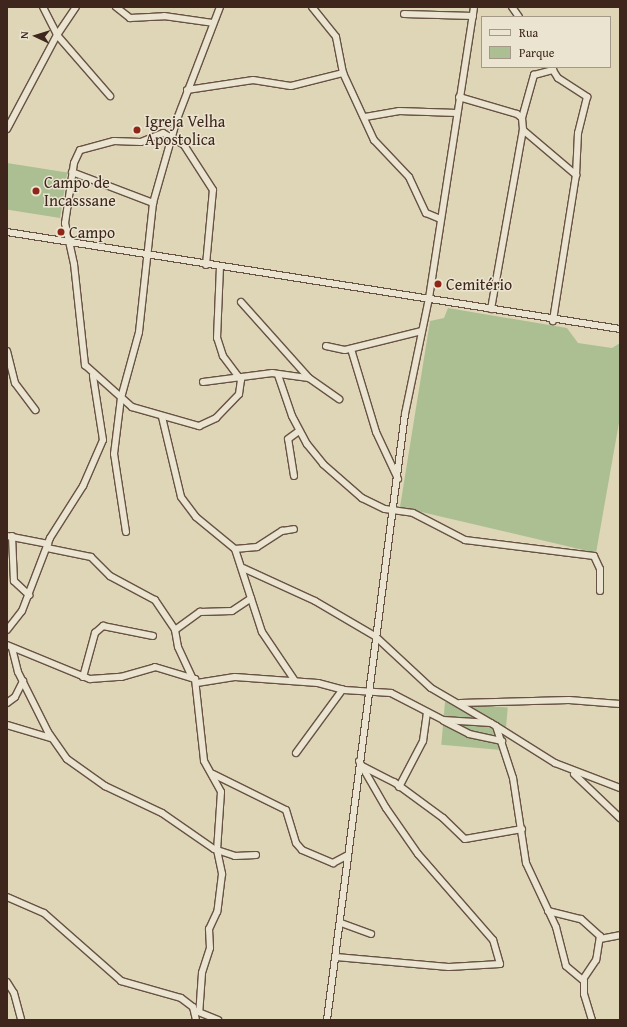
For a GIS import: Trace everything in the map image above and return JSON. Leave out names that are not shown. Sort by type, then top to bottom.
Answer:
[{"type":"street","points":[[43,7],[56,36],[110,96]]},
{"type":"street","points":[[7,129],[56,36],[76,7]]},
{"type":"street","points":[[116,7],[130,18],[164,16],[213,23]]},
{"type":"street","points":[[126,532],[114,470],[121,398],[139,332],[145,254],[152,203],[171,136],[187,90],[220,7]]},
{"type":"street","points":[[312,7],[336,37],[343,73],[379,147],[409,177],[426,213],[440,219]]},
{"type":"street","points":[[327,1020],[341,923],[344,862],[348,855],[361,763],[375,636],[392,511],[398,479],[405,414],[429,298],[440,219],[474,7]]},
{"type":"street","points":[[512,7],[518,16]]},
{"type":"street","points":[[404,14],[473,16]]},
{"type":"street","points":[[491,309],[523,130],[522,118],[534,75],[552,69],[563,82],[587,98],[578,133],[576,175],[553,321]]},
{"type":"street","points":[[187,90],[253,80],[291,86],[343,73]]},
{"type":"street","points":[[459,97],[502,108],[522,118]]},
{"type":"street","points":[[365,117],[399,111],[457,113]]},
{"type":"street","points":[[523,130],[576,175]]},
{"type":"street","points":[[206,265],[213,190],[184,145],[171,136],[161,133],[141,142],[114,141],[88,147],[77,154],[72,172],[65,216],[70,241],[85,365],[94,376],[132,407],[162,418],[194,427],[208,423],[235,400],[242,380]]},
{"type":"street","points":[[72,172],[152,203]]},
{"type":"street","points":[[7,232],[70,241],[206,265],[429,298],[553,321],[620,329]]},
{"type":"street","points":[[220,266],[217,338],[223,356],[242,380]]},
{"type":"street","points":[[241,302],[309,378],[339,399]]},
{"type":"street","points":[[326,346],[351,349],[422,331]]},
{"type":"street","points":[[351,349],[376,432],[398,479]]},
{"type":"street","points":[[7,351],[15,383],[35,410]]},
{"type":"street","points":[[203,382],[242,380],[272,373],[309,378]]},
{"type":"street","points":[[278,375],[299,431],[314,454],[347,486],[362,498],[392,511],[413,513],[465,540],[594,556],[600,569],[600,591]]},
{"type":"street","points":[[7,630],[18,618],[29,595],[47,546],[83,486],[103,440],[97,423],[94,376]]},
{"type":"street","points":[[162,418],[182,497],[196,517],[235,549],[243,568],[262,632],[295,681]]},
{"type":"street","points":[[294,476],[288,439],[299,431]]},
{"type":"street","points":[[235,549],[262,546],[282,530],[294,529]]},
{"type":"street","points":[[29,595],[14,581],[10,536],[91,557],[110,576],[155,600],[175,630],[178,647],[192,677],[197,684],[200,741],[204,761],[221,792],[217,850],[222,880],[217,912],[209,929],[210,948],[202,973],[196,1020]]},
{"type":"street","points":[[243,568],[315,601],[375,636],[415,675],[456,703],[570,770],[620,788]]},
{"type":"street","points":[[175,630],[200,612],[232,611],[251,598]]},
{"type":"street","points":[[84,677],[96,633],[103,626],[153,636]]},
{"type":"street","points":[[9,647],[84,677],[110,678],[155,667],[192,677]]},
{"type":"street","points":[[9,647],[23,681],[51,738],[61,754],[91,778],[156,809],[217,850],[235,856],[256,855]]},
{"type":"street","points":[[197,684],[235,678],[295,681],[343,689],[391,693],[469,734],[502,741]]},
{"type":"street","points":[[7,703],[15,697],[23,681]]},
{"type":"street","points":[[296,753],[343,689]]},
{"type":"street","points":[[456,703],[569,700],[620,704]]},
{"type":"street","points":[[400,787],[420,747],[427,712]]},
{"type":"street","points":[[442,720],[493,724]]},
{"type":"street","points":[[493,724],[502,741],[522,829],[526,863],[548,911],[566,966],[583,979],[592,1020]]},
{"type":"street","points":[[7,725],[51,738]]},
{"type":"street","points":[[361,763],[400,787],[443,818],[465,839],[522,829]]},
{"type":"street","points":[[336,957],[441,967],[500,964],[493,940],[418,854],[386,808],[361,763]]},
{"type":"street","points":[[570,770],[620,818]]},
{"type":"street","points":[[212,774],[286,810],[296,843],[302,850],[332,863],[344,862]]},
{"type":"street","points":[[7,898],[44,913],[121,981],[181,998],[197,1012],[218,1020]]},
{"type":"street","points":[[548,911],[581,919],[600,939]]},
{"type":"street","points":[[341,923],[371,934]]},
{"type":"street","points":[[600,939],[620,935]]},
{"type":"street","points":[[583,979],[596,960],[600,939]]},
{"type":"street","points":[[7,982],[14,993],[21,1020]]},
{"type":"green space","name":"Campo de Incasssane","points":[[7,163],[67,173],[60,218],[7,210]]},
{"type":"green space","points":[[448,308],[567,328],[578,343],[612,348],[620,343],[620,417],[596,553],[400,507],[430,321],[444,318]]},
{"type":"green space","points":[[445,702],[508,707],[504,750],[441,745]]},
{"type":"place","name":"Igreja Velha Apostolica","points":[[137,130]]},
{"type":"place","name":"Campo de Incasssane","points":[[36,191]]},
{"type":"place","name":"Campo","points":[[61,232]]},
{"type":"place","name":"Cemitério","points":[[438,284]]}]
